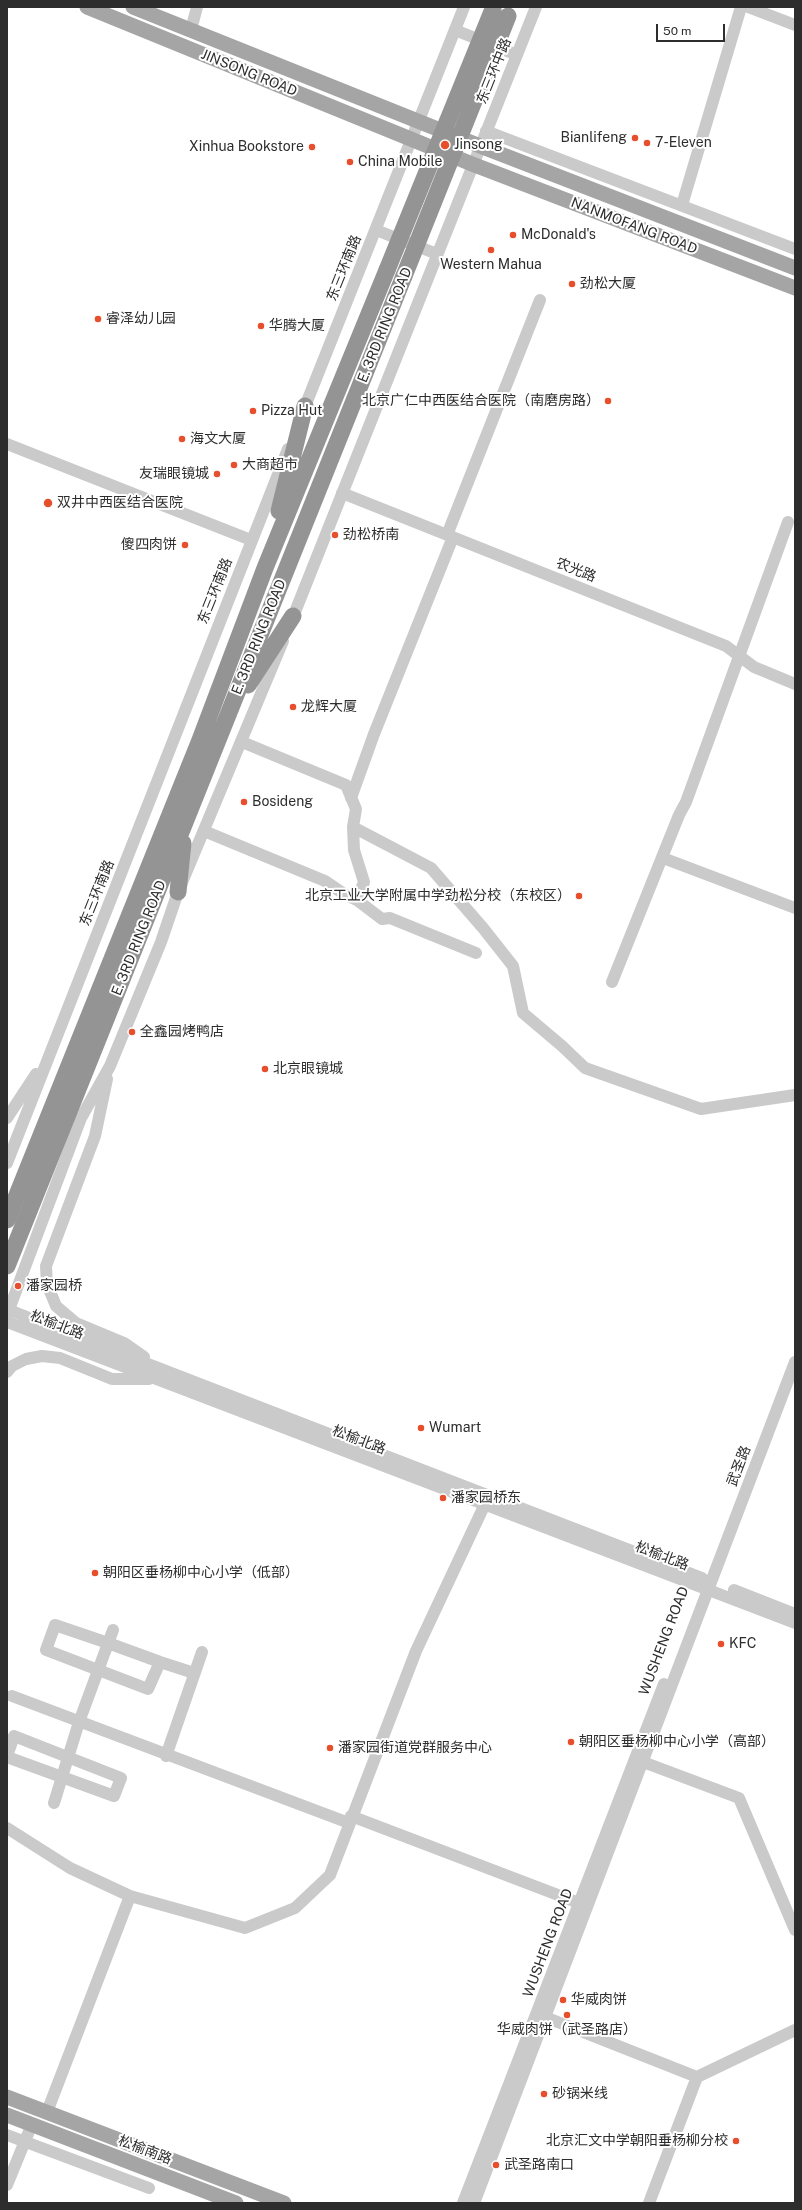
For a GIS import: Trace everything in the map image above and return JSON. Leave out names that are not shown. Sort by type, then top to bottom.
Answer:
[{"type":"highway","name":"E. 3RD RING ROAD","points":[[7,1220],[200,740],[265,568],[387,270],[502,10]]},
{"type":"highway","name":"E. 3RD RING ROAD","points":[[7,1266],[404,276],[502,10]]},
{"type":"highway","points":[[265,568],[305,406]]},
{"type":"highway","points":[[228,715],[293,616]]},
{"type":"highway","points":[[178,892],[185,823]]},
{"type":"main road","name":"JINSONG ROAD","points":[[87,7],[472,164]]},
{"type":"main road","name":"JINSONG ROAD","points":[[133,7],[480,146]]},
{"type":"main road","name":"NANMOFANG ROAD","points":[[480,146],[795,268]]},
{"type":"main road","name":"NANMOFANG ROAD","points":[[472,164],[795,288]]},
{"type":"main road","name":"松榆南路","points":[[7,2096],[284,2203]]},
{"type":"main road","points":[[7,2115],[236,2203]]},
{"type":"street","points":[[191,30],[197,7]]},
{"type":"street","points":[[419,121],[464,7]]},
{"type":"street","name":"东三环中路","points":[[472,164],[536,7]]},
{"type":"street","points":[[682,205],[741,7]]},
{"type":"street","points":[[748,7],[795,25]]},
{"type":"street","points":[[455,30],[517,55]]},
{"type":"street","name":"东三环南路","points":[[49,1055],[251,540],[419,121]]},
{"type":"street","points":[[486,131],[795,249]]},
{"type":"street","points":[[7,1315],[81,1118],[110,1066],[162,942],[178,892],[242,742],[293,616],[472,164]]},
{"type":"street","points":[[376,230],[437,254]]},
{"type":"street","points":[[351,798],[374,734],[540,300]]},
{"type":"street","points":[[7,444],[251,540]]},
{"type":"street","name":"农光路","points":[[342,493],[726,646],[754,668],[795,684]]},
{"type":"street","points":[[612,982],[686,802],[741,657],[788,522]]},
{"type":"street","points":[[242,742],[346,785],[356,809],[353,827],[354,850],[364,882],[357,900]]},
{"type":"street","points":[[353,827],[431,868],[483,928],[513,966],[523,1013],[585,1068],[701,1109],[795,1095]]},
{"type":"street","points":[[204,831],[325,881],[344,894],[357,900],[382,919],[390,918],[476,953]]},
{"type":"street","points":[[663,858],[795,908]]},
{"type":"street","points":[[7,1118],[49,1055]]},
{"type":"street","points":[[7,1163],[49,1055]]},
{"type":"street","points":[[110,1066],[95,1136],[46,1266],[47,1284],[56,1306],[76,1323],[124,1343],[158,1374]]},
{"type":"street","points":[[7,1309],[22,1321]]},
{"type":"street","name":"松榆北路","points":[[7,1322],[22,1321],[707,1586]]},
{"type":"street","points":[[7,1372],[12,1366],[26,1359],[42,1356],[60,1358],[112,1379],[158,1374]]},
{"type":"street","name":"武圣路","points":[[707,1586],[795,1362]]},
{"type":"street","name":"松榆北路","points":[[158,1374],[485,1504],[707,1586]]},
{"type":"street","points":[[7,1828],[70,1868],[130,1896],[245,1928],[295,1908],[330,1875],[416,1651],[485,1504]]},
{"type":"street","points":[[707,1586],[795,1614]]},
{"type":"street","points":[[707,1586],[795,1623]]},
{"type":"street","name":"WUSHENG ROAD","points":[[474,2203],[642,1762],[707,1586]]},
{"type":"street","name":"WUSHENG ROAD","points":[[464,2203],[579,1903],[707,1586]]},
{"type":"street","points":[[160,1662],[148,1689],[46,1650],[55,1625],[108,1643],[194,1674]]},
{"type":"street","points":[[54,1803],[79,1722],[113,1630]]},
{"type":"street","points":[[166,1756],[202,1652]]},
{"type":"street","points":[[12,1696],[166,1756],[350,1820],[579,1903]]},
{"type":"street","points":[[14,1736],[121,1778],[114,1796],[62,1778],[7,1756],[14,1736]]},
{"type":"street","points":[[642,1762],[740,1798],[795,1930]]},
{"type":"street","points":[[47,2112],[130,1896]]},
{"type":"street","points":[[545,2017],[697,2077]]},
{"type":"street","points":[[649,2203],[697,2077],[795,2030]]},
{"type":"street","points":[[7,2185],[32,2124]]},
{"type":"street","points":[[7,2134],[149,2188]]},
{"type":"place","name":"Bianlifeng","points":[[635,138]]},
{"type":"place","name":"7-Eleven","points":[[647,143]]},
{"type":"place","name":"Jinsong","points":[[445,145]]},
{"type":"place","name":"Xinhua Bookstore","points":[[312,147]]},
{"type":"place","name":"China Mobile","points":[[350,162]]},
{"type":"place","name":"McDonald's","points":[[513,235]]},
{"type":"place","name":"Western Mahua","points":[[491,250]]},
{"type":"place","name":"劲松大厦","points":[[572,284]]},
{"type":"place","name":"睿泽幼儿园","points":[[98,319]]},
{"type":"place","name":"华腾大厦","points":[[261,326]]},
{"type":"place","name":"北京广仁中西医结合医院（南磨房路）","points":[[608,401]]},
{"type":"place","name":"Pizza Hut","points":[[253,411]]},
{"type":"place","name":"海文大厦","points":[[182,439]]},
{"type":"place","name":"大商超市","points":[[234,465]]},
{"type":"place","name":"友瑞眼镜城","points":[[217,474]]},
{"type":"place","name":"双井中西医结合医院","points":[[48,503]]},
{"type":"place","name":"劲松桥南","points":[[335,535]]},
{"type":"place","name":"傻四肉饼","points":[[185,545]]},
{"type":"place","name":"龙辉大厦","points":[[293,707]]},
{"type":"place","name":"Bosideng","points":[[244,802]]},
{"type":"place","name":"北京工业大学附属中学劲松分校（东校区）","points":[[579,896]]},
{"type":"place","name":"全鑫园烤鸭店","points":[[132,1032]]},
{"type":"place","name":"北京眼镜城","points":[[265,1069]]},
{"type":"place","name":"潘家园桥","points":[[18,1286]]},
{"type":"place","name":"Wumart","points":[[421,1428]]},
{"type":"place","name":"潘家园桥东","points":[[443,1498]]},
{"type":"place","name":"朝阳区垂杨柳中心小学（低部）","points":[[95,1573]]},
{"type":"place","name":"KFC","points":[[721,1644]]},
{"type":"place","name":"朝阳区垂杨柳中心小学（高部）","points":[[571,1742]]},
{"type":"place","name":"潘家园街道党群服务中心","points":[[330,1748]]},
{"type":"place","name":"华威肉饼","points":[[563,2000]]},
{"type":"place","name":"华威肉饼（武圣路店）","points":[[567,2015]]},
{"type":"place","name":"砂锅米线","points":[[544,2094]]},
{"type":"place","name":"北京汇文中学朝阳垂杨柳分校","points":[[736,2141]]},
{"type":"place","name":"武圣路南口","points":[[496,2165]]}]
